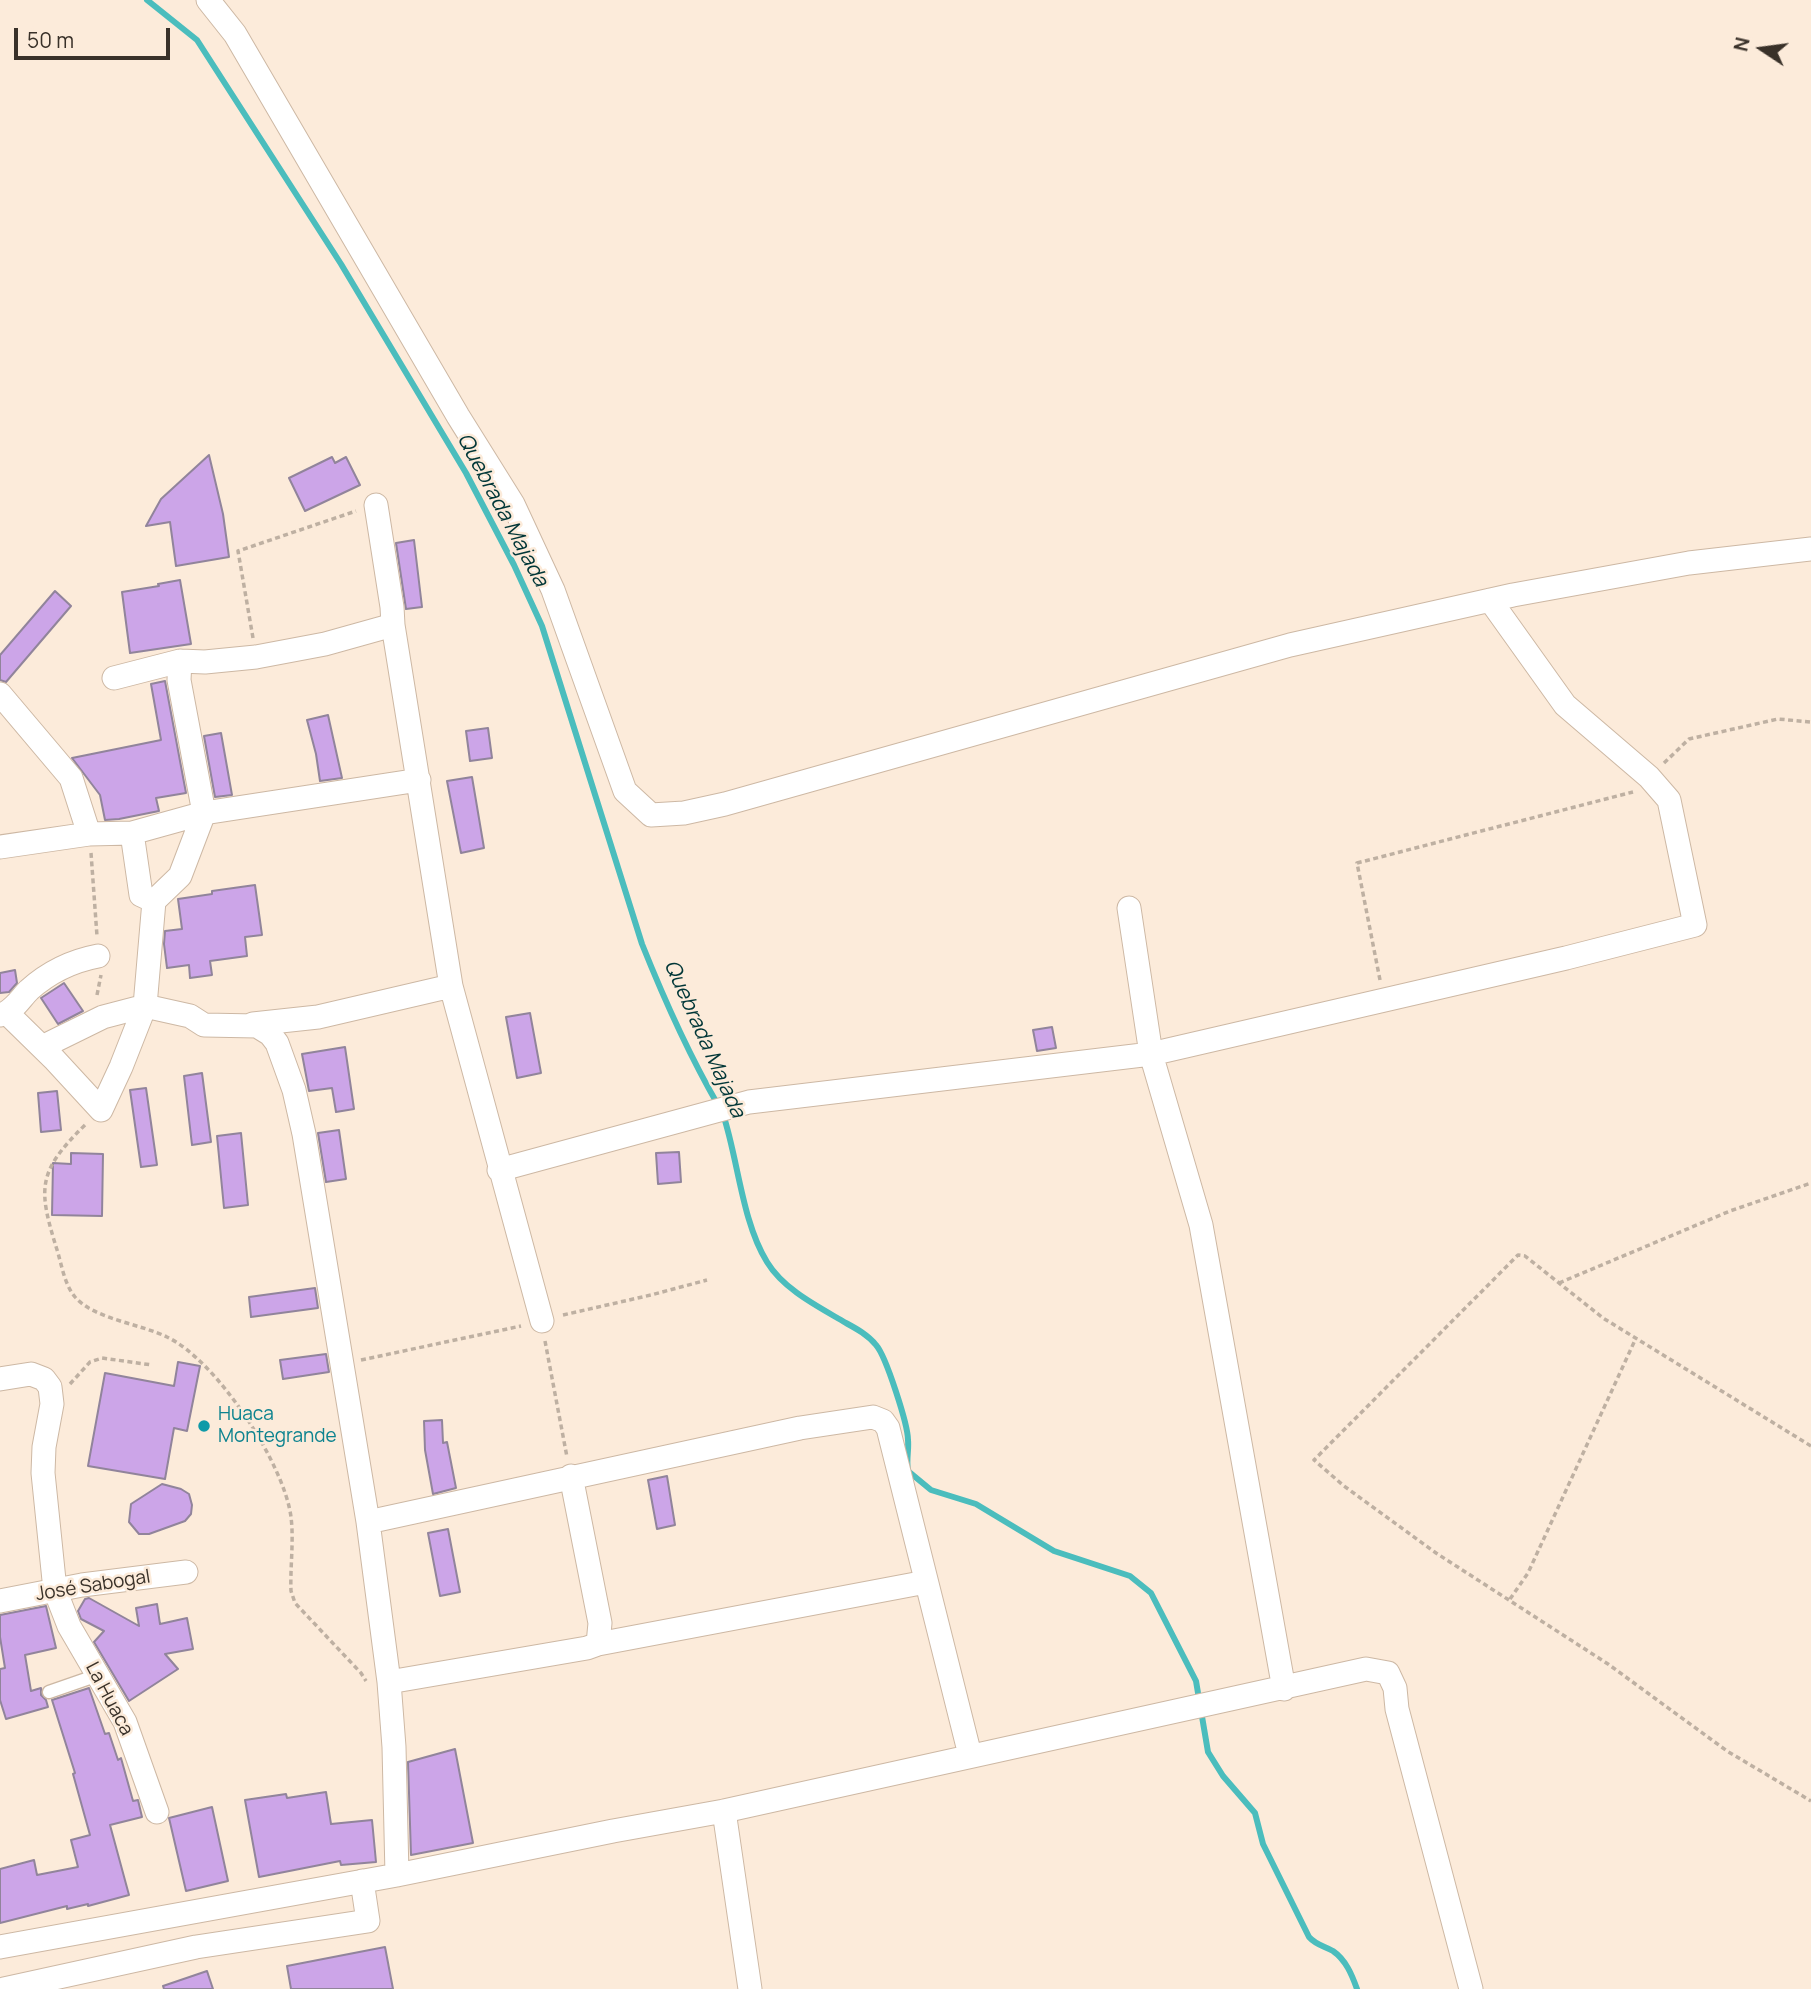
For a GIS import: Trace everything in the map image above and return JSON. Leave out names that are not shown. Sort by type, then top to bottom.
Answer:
[{"type":"street","points":[[208,0],[236,34],[458,415],[513,504],[553,590],[625,791],[651,815],[684,813],[725,804],[1290,645],[1490,600],[1689,563],[1811,549]]},
{"type":"street","points":[[376,505],[451,986],[541,1321]]},
{"type":"street","points":[[499,1170],[749,1102],[1152,1054],[1695,925],[1669,800],[1649,777],[1565,705],[1490,600]]},
{"type":"street","points":[[114,678],[180,662],[256,657],[325,644],[393,625]]},
{"type":"street","points":[[98,956],[79,960],[49,975],[4,1014],[42,1047],[101,1110],[145,1006],[154,901],[180,876],[204,813],[179,680],[180,662]]},
{"type":"street","points":[[0,694],[71,778],[89,834]]},
{"type":"street","points":[[0,847],[89,834],[132,833],[204,813],[419,780]]},
{"type":"street","points":[[132,833],[141,895],[154,901]]},
{"type":"street","points":[[1129,908],[1152,1054],[1201,1225],[1284,1689]]},
{"type":"street","points":[[42,1047],[94,1021],[145,1006],[190,1016],[204,1025],[250,1024],[318,1017],[451,986]]},
{"type":"street","points":[[250,1024],[265,1029],[275,1039],[294,1090],[304,1134],[368,1521],[379,1683],[394,1747],[397,1875]]},
{"type":"street","points":[[0,1379],[21,1375],[39,1376],[48,1383],[52,1404]]},
{"type":"street","name":"La Huaca","points":[[52,1404],[42,1463],[55,1590],[69,1626],[125,1723],[158,1812]]},
{"type":"street","points":[[368,1521],[571,1476],[800,1429],[873,1417],[883,1421],[888,1428],[970,1755]]},
{"type":"street","points":[[571,1476],[600,1623],[598,1644]]},
{"type":"street","name":"José Sabogal","points":[[0,1601],[55,1590],[186,1572]]},
{"type":"street","points":[[379,1683],[587,1648],[926,1582]]},
{"type":"street","points":[[0,1947],[397,1875],[613,1830],[724,1811],[1366,1669],[1388,1673],[1395,1688],[1397,1709],[1471,1989]]},
{"type":"street","points":[[724,1811],[750,1989]]},
{"type":"street","points":[[4,1989],[196,1947],[368,1922],[362,1881]]},
{"type":"lane","points":[[50,1692],[97,1675]]},
{"type":"path","points":[[256,657],[238,551],[315,523],[376,505]]},
{"type":"path","points":[[1384,1000],[1356,863],[1632,792],[1689,739],[1777,719],[1811,722]]},
{"type":"path","points":[[89,834],[101,977],[94,1021]]},
{"type":"path","points":[[101,1110],[55,1157],[45,1189],[46,1214],[68,1286],[85,1306],[158,1333],[185,1347],[204,1363],[243,1414],[276,1470],[291,1516],[291,1591],[295,1603],[304,1616],[361,1672],[379,1683]]},
{"type":"path","points":[[1559,1283],[1730,1211],[1811,1183]]},
{"type":"path","points":[[1811,1446],[1586,1306],[1525,1256],[1518,1255],[1314,1460],[1344,1486],[1437,1553],[1608,1664],[1727,1751],[1811,1801]]},
{"type":"path","points":[[342,1365],[541,1321],[707,1280]]},
{"type":"path","points":[[541,1321],[571,1476]]},
{"type":"path","points":[[1510,1600],[1528,1573],[1636,1338]]},
{"type":"path","points":[[52,1404],[90,1362],[108,1358],[152,1365]]},
{"type":"building","points":[[209,455],[223,514],[229,557],[176,566],[170,522],[146,526],[161,499]]},
{"type":"building","points":[[332,457],[335,463],[346,457],[360,485],[305,511],[289,478]]},
{"type":"building","points":[[414,540],[422,607],[406,609],[396,543]]},
{"type":"building","points":[[180,580],[191,644],[130,653],[122,592]]},
{"type":"building","points":[[55,591],[71,606],[6,682],[0,680],[0,655]]},
{"type":"building","points":[[165,681],[186,793],[156,798],[159,811],[105,820],[100,795],[72,758],[161,740],[151,684]]},
{"type":"building","points":[[328,715],[342,778],[320,781],[307,720]]},
{"type":"building","points":[[488,728],[492,758],[470,761],[466,731]]},
{"type":"building","points":[[221,733],[232,795],[215,797],[204,736]]},
{"type":"building","points":[[472,777],[484,848],[461,853],[447,781]]},
{"type":"building","points":[[255,885],[262,935],[245,937],[247,956],[210,961],[212,975],[190,978],[189,965],[167,968],[165,931],[182,929],[178,899]]},
{"type":"building","points":[[15,970],[17,983],[9,992],[0,993],[0,973]]},
{"type":"building","points":[[64,983],[83,1011],[58,1024],[41,998]]},
{"type":"building","points":[[530,1013],[541,1073],[517,1078],[506,1017]]},
{"type":"building","points":[[1052,1027],[1056,1048],[1037,1051],[1033,1030]]},
{"type":"building","points":[[345,1047],[354,1109],[336,1112],[332,1088],[309,1091],[302,1054]]},
{"type":"building","points":[[202,1073],[211,1142],[192,1145],[184,1076]]},
{"type":"building","points":[[146,1088],[157,1165],[141,1167],[130,1090]]},
{"type":"building","points":[[57,1091],[61,1130],[41,1132],[38,1093]]},
{"type":"building","points":[[339,1130],[346,1179],[326,1182],[318,1133]]},
{"type":"building","points":[[241,1133],[248,1205],[224,1208],[217,1136]]},
{"type":"building","points":[[679,1152],[681,1182],[658,1184],[656,1153]]},
{"type":"building","points":[[71,1153],[103,1154],[102,1216],[52,1215],[53,1163],[71,1164]]},
{"type":"building","points":[[315,1288],[318,1308],[251,1317],[249,1297]]},
{"type":"building","points":[[326,1354],[329,1372],[283,1379],[280,1360]]},
{"type":"building","points":[[178,1362],[200,1366],[187,1431],[174,1428],[165,1479],[88,1466],[105,1373],[174,1386]]},
{"type":"building","points":[[442,1420],[443,1443],[447,1442],[456,1488],[433,1494],[425,1450],[424,1421]]},
{"type":"building","points":[[667,1476],[675,1525],[657,1529],[648,1480]]},
{"type":"building","points":[[162,1484],[189,1494],[191,1514],[185,1521],[149,1534],[139,1534],[129,1522],[131,1504]]},
{"type":"building","points":[[448,1529],[460,1592],[440,1596],[428,1533]]},
{"type":"building","points":[[89,1598],[139,1626],[136,1608],[157,1604],[160,1624],[187,1618],[193,1649],[165,1654],[178,1669],[129,1701],[94,1642],[104,1631],[81,1619],[78,1611],[85,1599]]},
{"type":"building","points":[[46,1606],[56,1648],[25,1655],[31,1691],[41,1688],[41,1695],[48,1707],[6,1719],[0,1700],[0,1669],[5,1668],[0,1615]]},
{"type":"building","points":[[89,1688],[105,1734],[109,1733],[118,1760],[121,1758],[133,1801],[138,1800],[142,1817],[110,1825],[129,1895],[88,1906],[67,1909],[67,1906],[0,1923],[0,1869],[34,1860],[37,1875],[78,1867],[71,1840],[90,1835],[73,1774],[75,1773],[52,1700]]},
{"type":"building","points":[[455,1749],[473,1843],[411,1855],[408,1762]]},
{"type":"building","points":[[326,1792],[331,1824],[372,1820],[376,1862],[341,1865],[340,1861],[259,1877],[245,1800],[286,1794],[287,1798]]},
{"type":"building","points":[[212,1807],[228,1881],[186,1891],[169,1818]]},
{"type":"building","points":[[385,1947],[393,1989],[291,1989],[287,1966]]},
{"type":"building","points":[[207,1971],[213,1989],[164,1989],[163,1986]]},
{"type":"waterway","name":"Quebrada Majada","points":[[147,0],[197,40],[341,264],[466,473],[514,565],[542,626],[642,944],[677,1026],[718,1105]]},
{"type":"waterway","name":"Quebrada Majada","points":[[723,1114],[746,1209],[767,1262],[792,1289],[862,1332],[873,1341],[880,1352],[891,1376],[904,1420],[908,1440],[908,1471],[931,1490],[976,1504],[1054,1551],[1130,1576],[1151,1593],[1196,1681],[1208,1752],[1223,1776],[1255,1813],[1263,1844],[1309,1937],[1342,1959],[1357,1989]]},
{"type":"place","name":"Huaca Montegrande","points":[[204,1426]]}]
